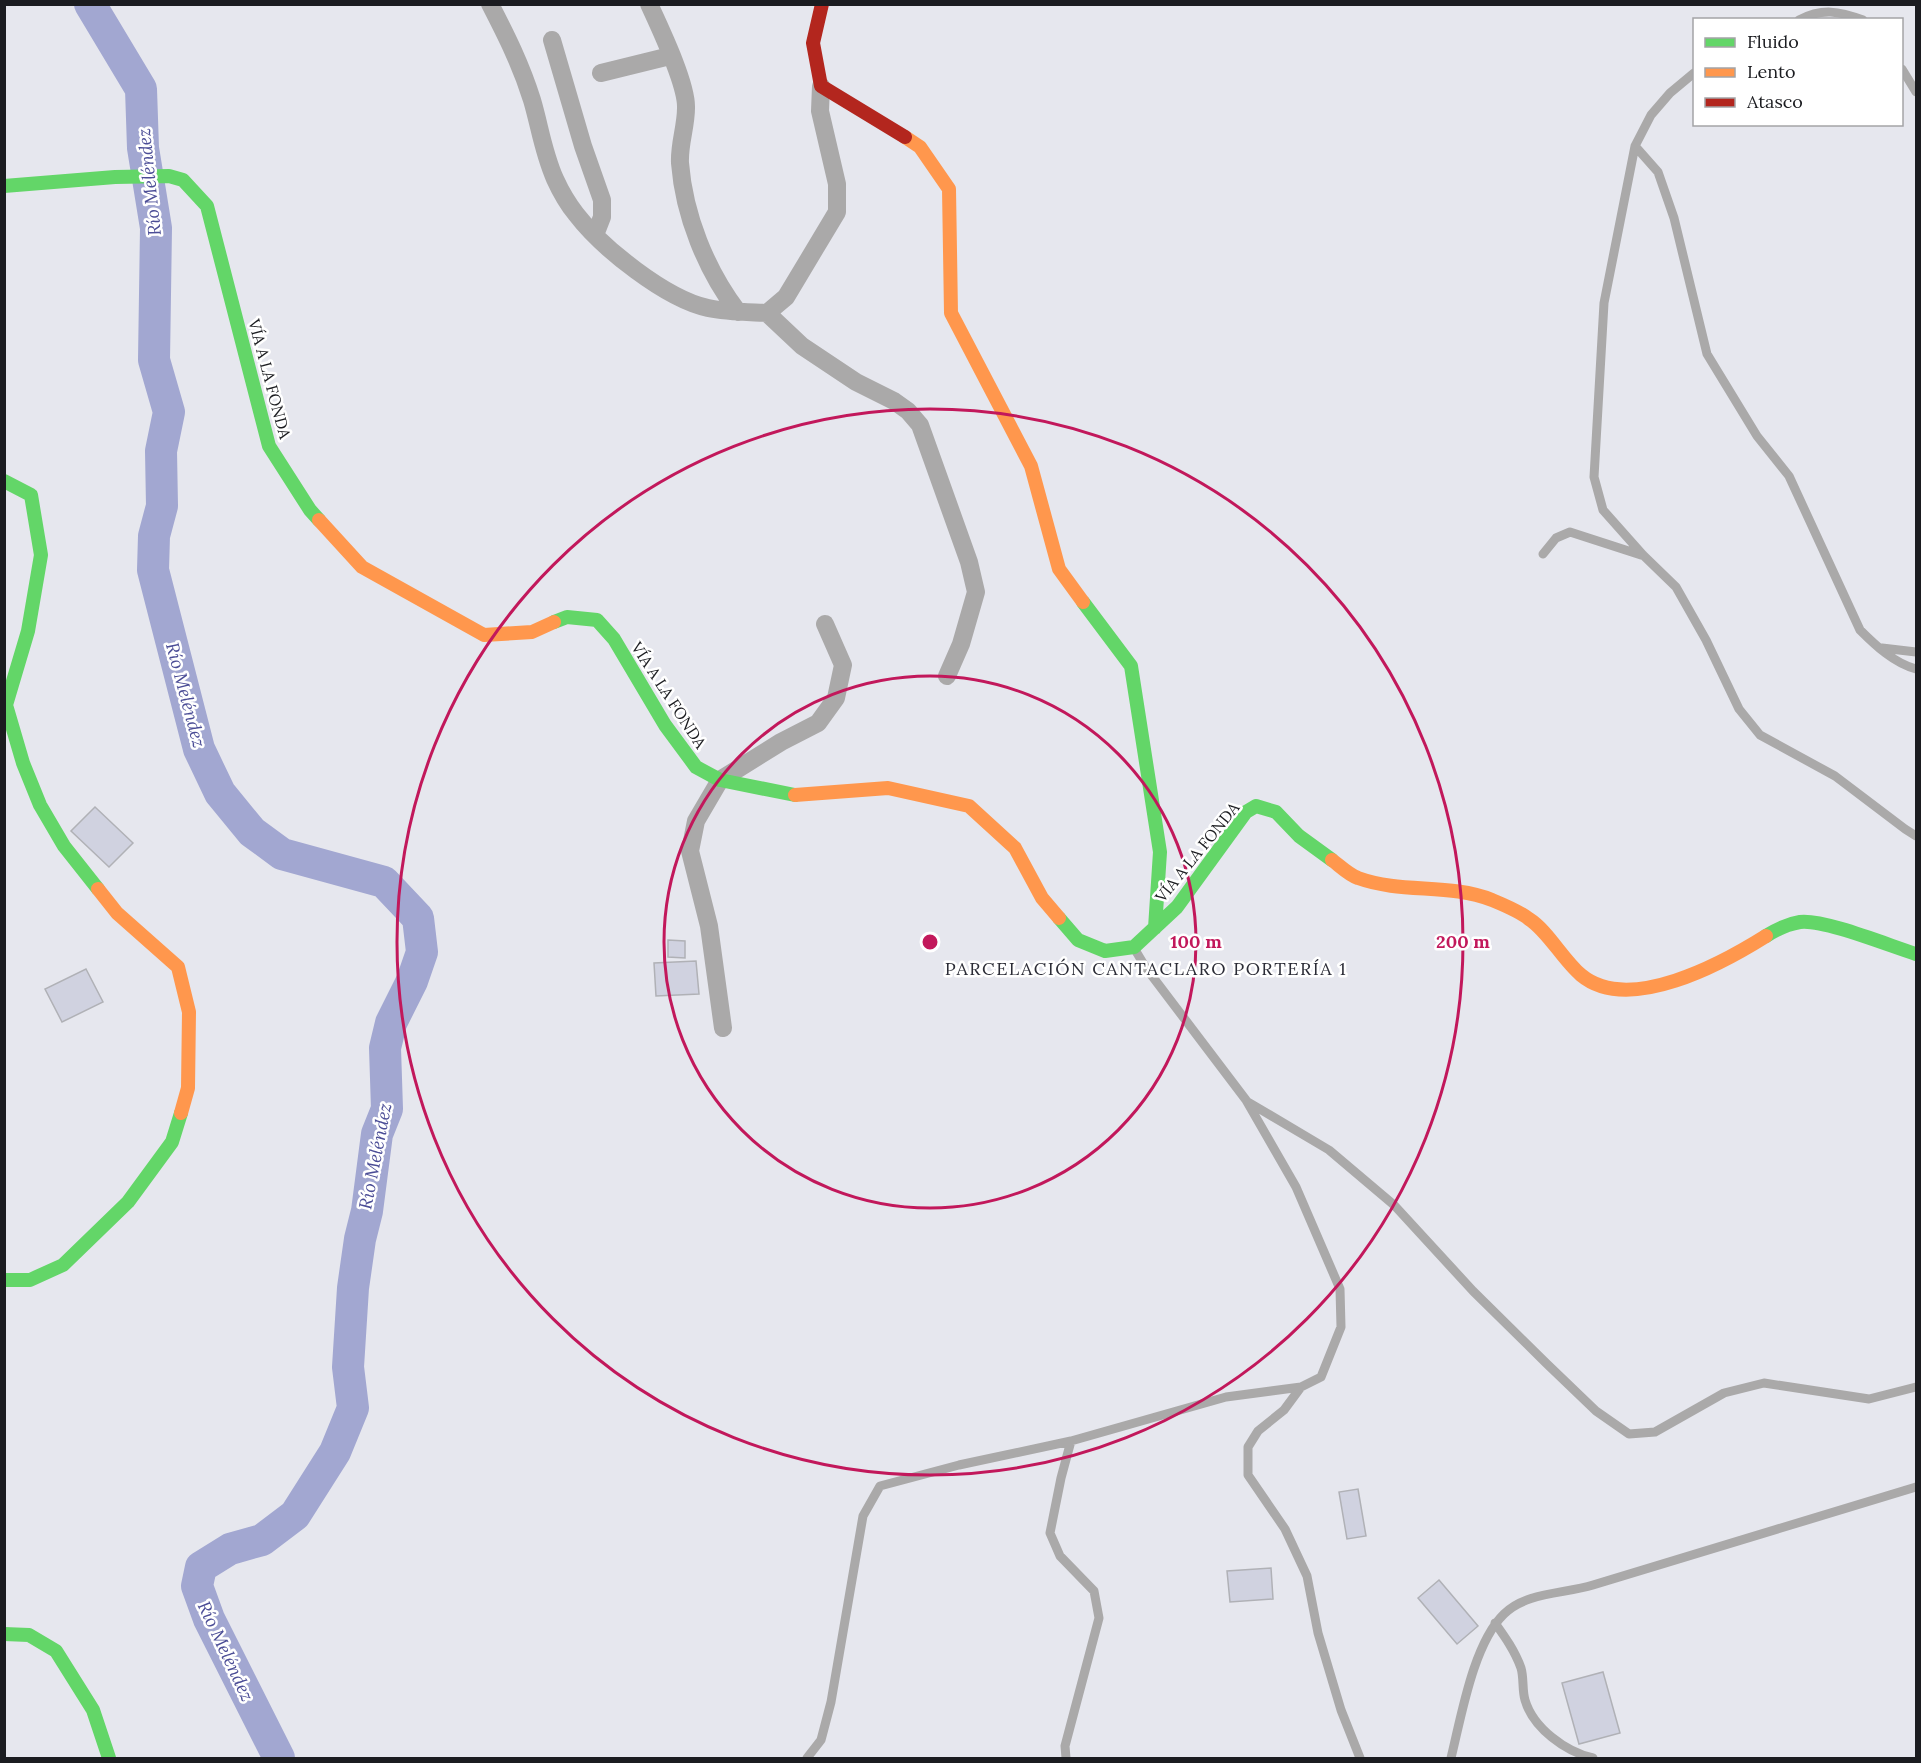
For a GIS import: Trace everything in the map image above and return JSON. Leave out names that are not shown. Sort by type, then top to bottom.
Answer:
[{"type":"street","points":[[490,4],[515,50],[532,102],[541,143],[556,180],[575,214],[595,235],[643,275],[673,293],[707,308],[767,313],[802,346],[856,382],[901,406],[920,425],[969,562],[976,592],[961,644],[947,676]]},
{"type":"street","points":[[649,4],[683,87],[686,108],[680,139],[680,163],[685,198],[700,245],[722,291],[738,312]]},
{"type":"street","points":[[767,313],[786,297],[837,212],[837,184],[820,111],[821,86],[813,43],[822,4]]},
{"type":"street","points":[[552,40],[583,146],[602,200],[602,217],[595,235]]},
{"type":"street","points":[[600,73],[670,56]]},
{"type":"street","points":[[821,86],[868,112],[920,147],[950,189],[951,314],[1031,466],[1059,569],[1131,666],[1160,852],[1155,928]]},
{"type":"street","name":"VÍA A LA FONDA","points":[[4,186],[116,177],[169,176],[183,180],[207,206],[269,446],[310,510],[362,567],[484,635],[532,632],[567,617],[597,620],[614,639],[665,724],[696,767],[720,780],[794,795],[888,789],[969,806],[1015,848],[1042,898],[1078,940],[1106,951],[1134,947],[1177,907],[1246,812],[1256,806],[1276,812],[1299,837],[1357,878],[1408,888],[1454,890],[1492,900],[1530,919],[1582,976],[1601,986],[1632,990],[1673,983],[1733,957],[1781,927],[1802,922],[1824,925],[1917,954]]},
{"type":"street","points":[[4,481],[31,495],[41,555],[28,631],[6,705],[23,763],[40,805],[64,846],[117,913],[178,967],[189,1012],[188,1088],[172,1142],[128,1202],[63,1265],[30,1280],[4,1280]]},
{"type":"street","points":[[723,1028],[709,926],[690,851],[696,821],[720,780],[781,742],[819,723],[836,698],[843,665],[825,624]]},
{"type":"street","points":[[4,1634],[29,1635],[56,1651],[93,1710],[109,1758]]},
{"type":"lane","points":[[1803,18],[1814,12],[1840,12],[1857,18]]},
{"type":"lane","points":[[1903,71],[1917,92]]},
{"type":"lane","points":[[1693,76],[1670,93],[1651,114],[1635,146],[1604,303],[1594,477],[1603,510],[1643,555],[1676,587],[1706,640],[1738,709],[1760,735],[1835,776],[1917,836]]},
{"type":"lane","points":[[1635,146],[1658,172],[1674,218],[1707,354],[1757,436],[1789,476],[1860,630],[1877,647],[1917,669]]},
{"type":"lane","points":[[1544,554],[1556,538],[1570,532],[1643,555]]},
{"type":"lane","points":[[1877,647],[1917,652]]},
{"type":"lane","points":[[807,1758],[821,1740],[863,1516],[880,1486],[959,1465],[1071,1442],[1226,1397],[1300,1387],[1321,1377],[1341,1327],[1340,1289],[1296,1187],[1246,1100],[1157,985],[1134,947]]},
{"type":"lane","points":[[1246,1100],[1329,1150],[1394,1205],[1473,1292],[1596,1411],[1629,1434],[1655,1432],[1724,1393],[1764,1383],[1869,1399],[1917,1387]]},
{"type":"lane","points":[[1300,1387],[1284,1410],[1258,1431],[1248,1447],[1248,1475],[1285,1529],[1307,1576],[1318,1633],[1337,1699],[1360,1758]]},
{"type":"lane","points":[[1066,1758],[1065,1746],[1099,1618],[1094,1591],[1060,1556],[1050,1533],[1071,1442]]},
{"type":"lane","points":[[1451,1758],[1466,1693],[1483,1646],[1495,1623],[1504,1613],[1520,1602],[1588,1587],[1917,1487]]},
{"type":"lane","points":[[1495,1623],[1510,1643],[1521,1669],[1525,1700],[1536,1723],[1551,1736],[1585,1756],[1593,1758]]},
{"type":"building","points":[[95,807],[133,843],[109,867],[71,831]]},
{"type":"building","points":[[668,940],[685,941],[685,958],[668,957]]},
{"type":"building","points":[[696,961],[699,994],[656,996],[654,963]]},
{"type":"building","points":[[86,969],[103,1002],[62,1022],[45,989]]},
{"type":"building","points":[[1358,1489],[1366,1536],[1347,1539],[1339,1492]]},
{"type":"building","points":[[1271,1568],[1273,1599],[1230,1602],[1227,1571]]},
{"type":"building","points":[[1439,1580],[1478,1626],[1457,1644],[1418,1598]]},
{"type":"building","points":[[1603,1672],[1620,1733],[1579,1744],[1562,1683]]},
{"type":"waterway","name":"Río Meléndez","points":[[90,4],[141,89],[143,148],[156,228],[154,360],[169,412],[161,451],[162,506],[154,536],[153,570],[199,749],[220,793],[252,832],[282,854],[384,882],[418,918],[422,952],[412,981],[391,1023],[385,1048],[387,1109],[377,1134],[367,1211],[360,1239],[353,1288],[348,1367],[353,1408],[335,1452],[295,1515],[262,1540],[230,1549],[201,1567],[197,1586],[209,1619],[279,1758]]},
{"type":"traffic: fast","points":[[4,186],[115,177],[169,176],[183,180],[207,206],[269,446],[310,510],[319,520]]},
{"type":"traffic: fast","points":[[4,481],[31,495],[41,555],[28,631],[6,705],[23,763],[40,805],[64,846],[98,889]]},
{"type":"traffic: fast","points":[[1083,602],[1131,666],[1160,852],[1155,928]]},
{"type":"traffic: fast","points":[[554,622],[567,617],[597,620],[614,639],[665,725],[696,767],[720,780],[795,795]]},
{"type":"traffic: fast","points":[[1059,918],[1078,940],[1105,951],[1134,947],[1177,907],[1246,812],[1256,806],[1276,812],[1299,836],[1332,860]]},
{"type":"traffic: fast","points":[[1766,936],[1791,924],[1811,922],[1916,954]]},
{"type":"traffic: fast","points":[[4,1280],[30,1280],[63,1265],[128,1202],[172,1142],[181,1113]]},
{"type":"traffic: fast","points":[[4,1634],[29,1635],[56,1651],[93,1710],[109,1758]]},
{"type":"traffic: slow","points":[[905,137],[920,147],[949,189],[951,313],[1031,466],[1059,569],[1083,602]]},
{"type":"traffic: slow","points":[[319,520],[362,567],[484,635],[532,632],[554,622]]},
{"type":"traffic: slow","points":[[795,795],[888,788],[969,806],[1015,848],[1042,898],[1059,918]]},
{"type":"traffic: slow","points":[[1332,860],[1355,877],[1375,883],[1476,895],[1511,908],[1536,924],[1581,975],[1601,986],[1624,990],[1675,981],[1726,959],[1766,936]]},
{"type":"traffic: slow","points":[[98,889],[117,913],[178,967],[189,1012],[188,1088],[181,1113]]},
{"type":"traffic: jam","points":[[822,4],[813,43],[821,86],[905,137]]},
{"type":"district","name":"PARCELACIÓN CANTACLARO PORTERÍA 1","points":[[1146,968]]}]
